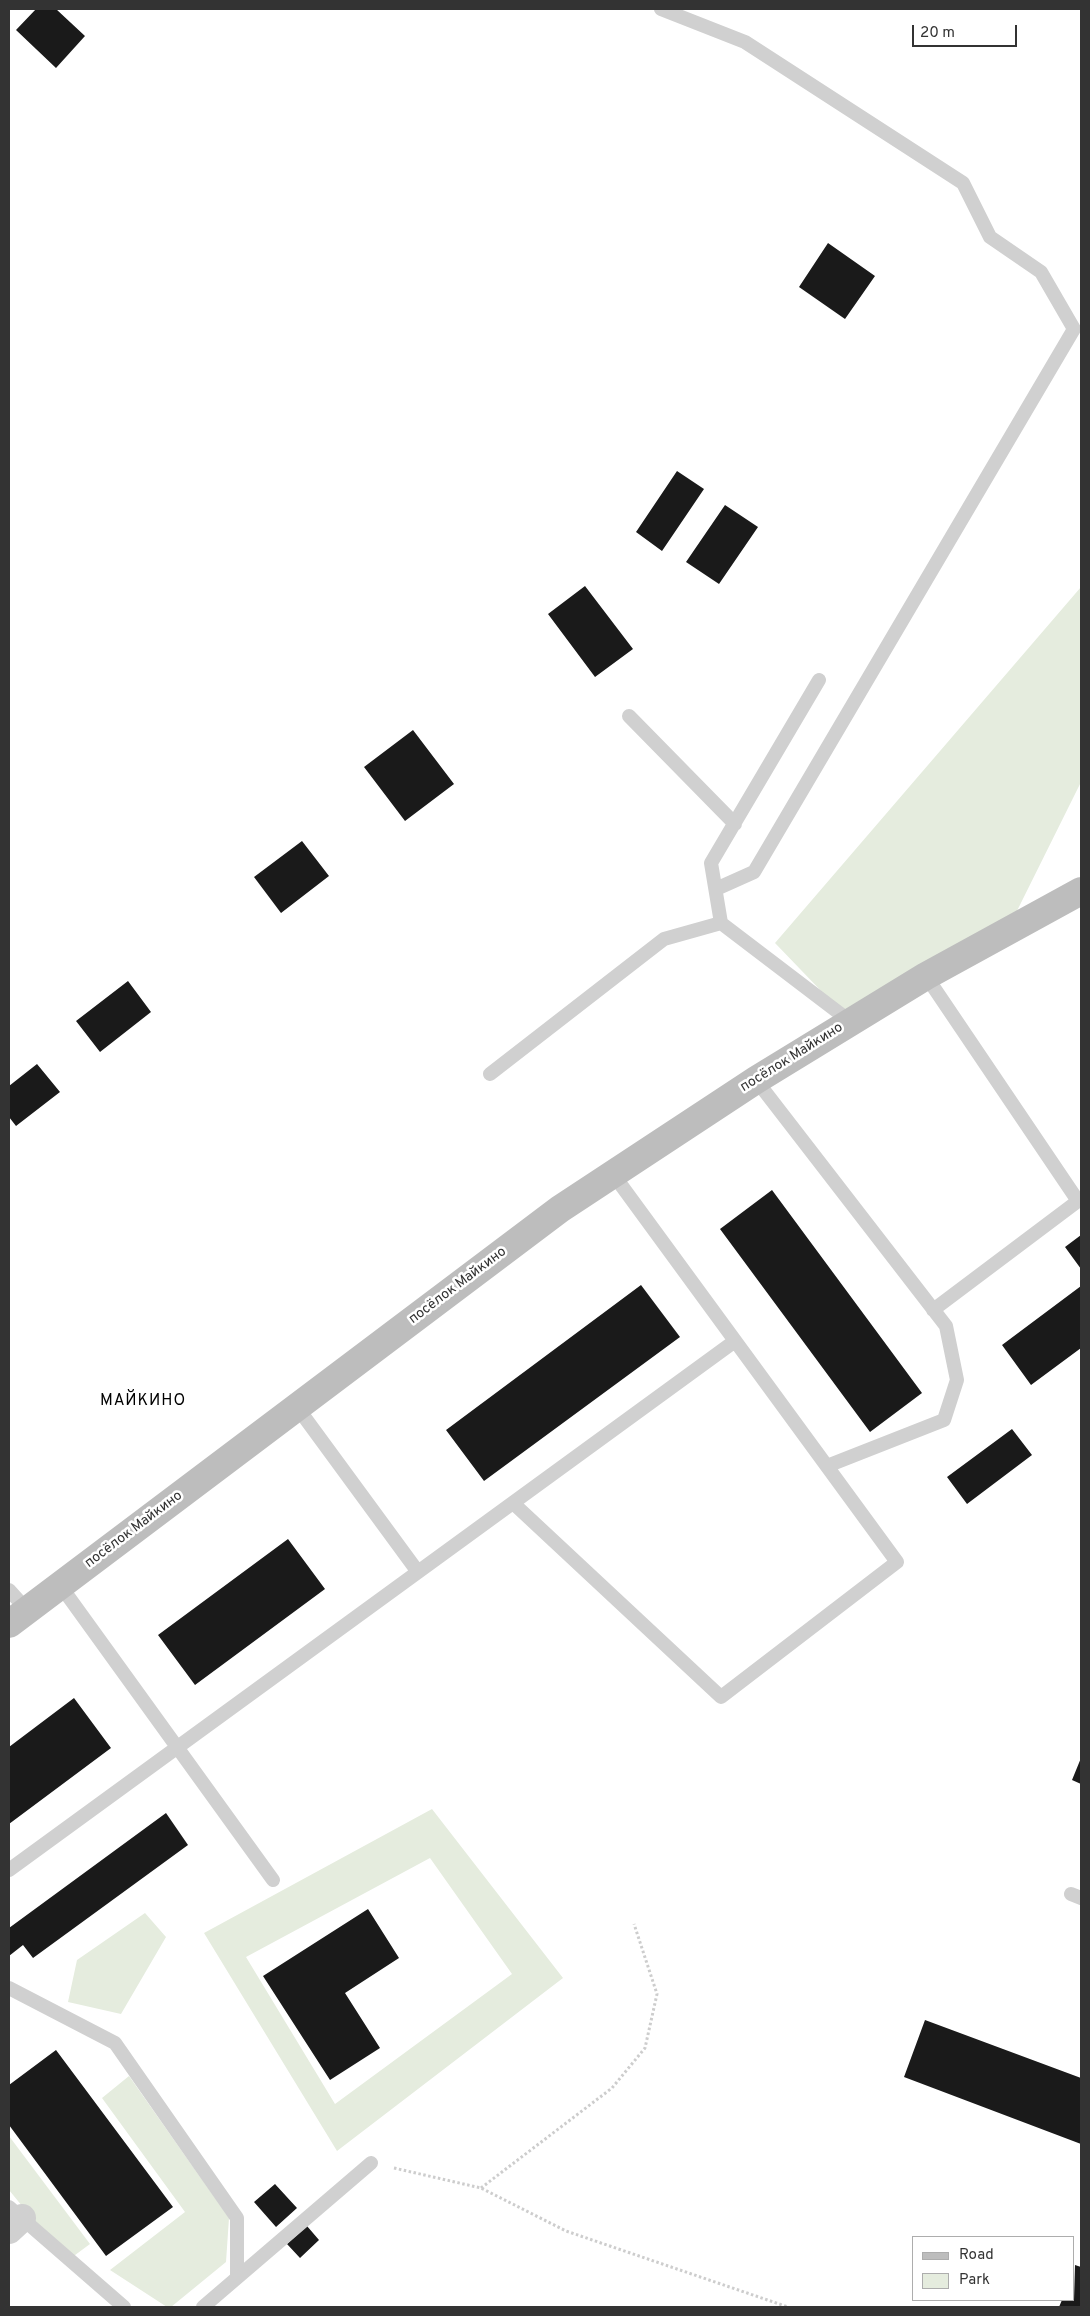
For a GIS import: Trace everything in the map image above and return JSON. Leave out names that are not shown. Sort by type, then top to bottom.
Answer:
[{"type":"street","name":"посёлок Майкино","points":[[18,1617],[560,1209],[756,1080],[926,976],[1081,891]]},
{"type":"lane","points":[[661,9],[745,42],[963,183],[990,237],[1041,272],[1074,329],[754,872],[716,889]]},
{"type":"lane","points":[[819,680],[711,863],[721,922],[851,1022]]},
{"type":"lane","points":[[629,716],[735,824]]},
{"type":"lane","points":[[490,1074],[664,939],[721,922]]},
{"type":"lane","points":[[926,976],[1078,1201],[934,1310]]},
{"type":"lane","points":[[756,1080],[946,1326],[957,1380],[944,1420],[827,1466]]},
{"type":"lane","points":[[513,1503],[721,1697],[898,1562],[612,1174]]},
{"type":"lane","points":[[9,1870],[735,1341]]},
{"type":"lane","points":[[297,1408],[418,1572]]},
{"type":"lane","points":[[60,1586],[273,1880]]},
{"type":"lane","points":[[9,1590],[18,1617]]},
{"type":"lane","points":[[9,1988],[115,2044],[237,2218],[237,2277]]},
{"type":"lane","points":[[203,2307],[371,2163]]},
{"type":"lane","points":[[13,2218],[124,2307]]},
{"type":"path","points":[[481,2188],[612,2088],[645,2048],[657,1994],[634,1924]]},
{"type":"path","points":[[371,2163],[481,2188],[566,2231],[788,2307]]},
{"type":"green space","points":[[1081,587],[1081,782],[1007,931],[851,1022],[775,943]]},
{"type":"green space","points":[[432,1809],[563,1978],[337,2151],[204,1933]],"holes":[[[430,1858],[512,1974],[335,2104],[246,1957]]]},
{"type":"green space","points":[[145,1913],[166,1937],[121,2014],[68,2002],[77,1960]]},
{"type":"green space","points":[[129,2076],[229,2218],[226,2262],[171,2307],[167,2307],[110,2270],[185,2212],[102,2098]]},
{"type":"green space","points":[[9,2136],[90,2244],[67,2261],[9,2190]]},
{"type":"building","points":[[36,9],[56,9],[85,36],[56,68],[16,30]]},
{"type":"building","points":[[828,243],[875,276],[845,319],[799,287]]},
{"type":"building","points":[[677,471],[704,489],[662,551],[636,532]]},
{"type":"building","points":[[725,505],[758,527],[719,584],[686,562]]},
{"type":"building","points":[[585,586],[633,649],[595,677],[548,614]]},
{"type":"building","points":[[413,730],[454,784],[405,821],[364,767]]},
{"type":"building","points":[[302,841],[329,876],[281,913],[254,877]]},
{"type":"building","points":[[128,981],[151,1012],[100,1052],[76,1021]]},
{"type":"building","points":[[37,1064],[60,1092],[16,1126],[9,1117],[9,1086]]},
{"type":"building","points":[[772,1190],[922,1393],[870,1432],[720,1229]]},
{"type":"building","points":[[1081,1235],[1081,1269],[1065,1247]]},
{"type":"building","points":[[641,1285],[680,1337],[484,1481],[446,1430]]},
{"type":"building","points":[[1081,1286],[1081,1348],[1031,1385],[1002,1345]]},
{"type":"building","points":[[1012,1429],[1032,1455],[967,1504],[947,1477]]},
{"type":"building","points":[[288,1539],[325,1589],[195,1685],[158,1635]]},
{"type":"building","points":[[74,1698],[111,1748],[9,1824],[9,1747]]},
{"type":"building","points":[[1081,1758],[1081,1784],[1072,1780]]},
{"type":"building","points":[[166,1813],[188,1845],[33,1958],[23,1945],[9,1956],[9,1928]]},
{"type":"building","points":[[368,1909],[399,1958],[345,1993],[380,2048],[330,2080],[263,1976]]},
{"type":"building","points":[[925,2020],[1081,2078],[1081,2144],[904,2077]]},
{"type":"building","points":[[56,2050],[173,2207],[106,2256],[9,2125],[9,2085]]},
{"type":"building","points":[[275,2184],[297,2208],[276,2227],[254,2202]]},
{"type":"building","points":[[307,2226],[319,2240],[300,2258],[287,2244]]},
{"type":"building","points":[[1075,2265],[1081,2267],[1081,2307],[1059,2307],[1062,2301],[1075,2301]]},
{"type":"district","name":"МАЙКИНО","points":[[143,1402]]}]
